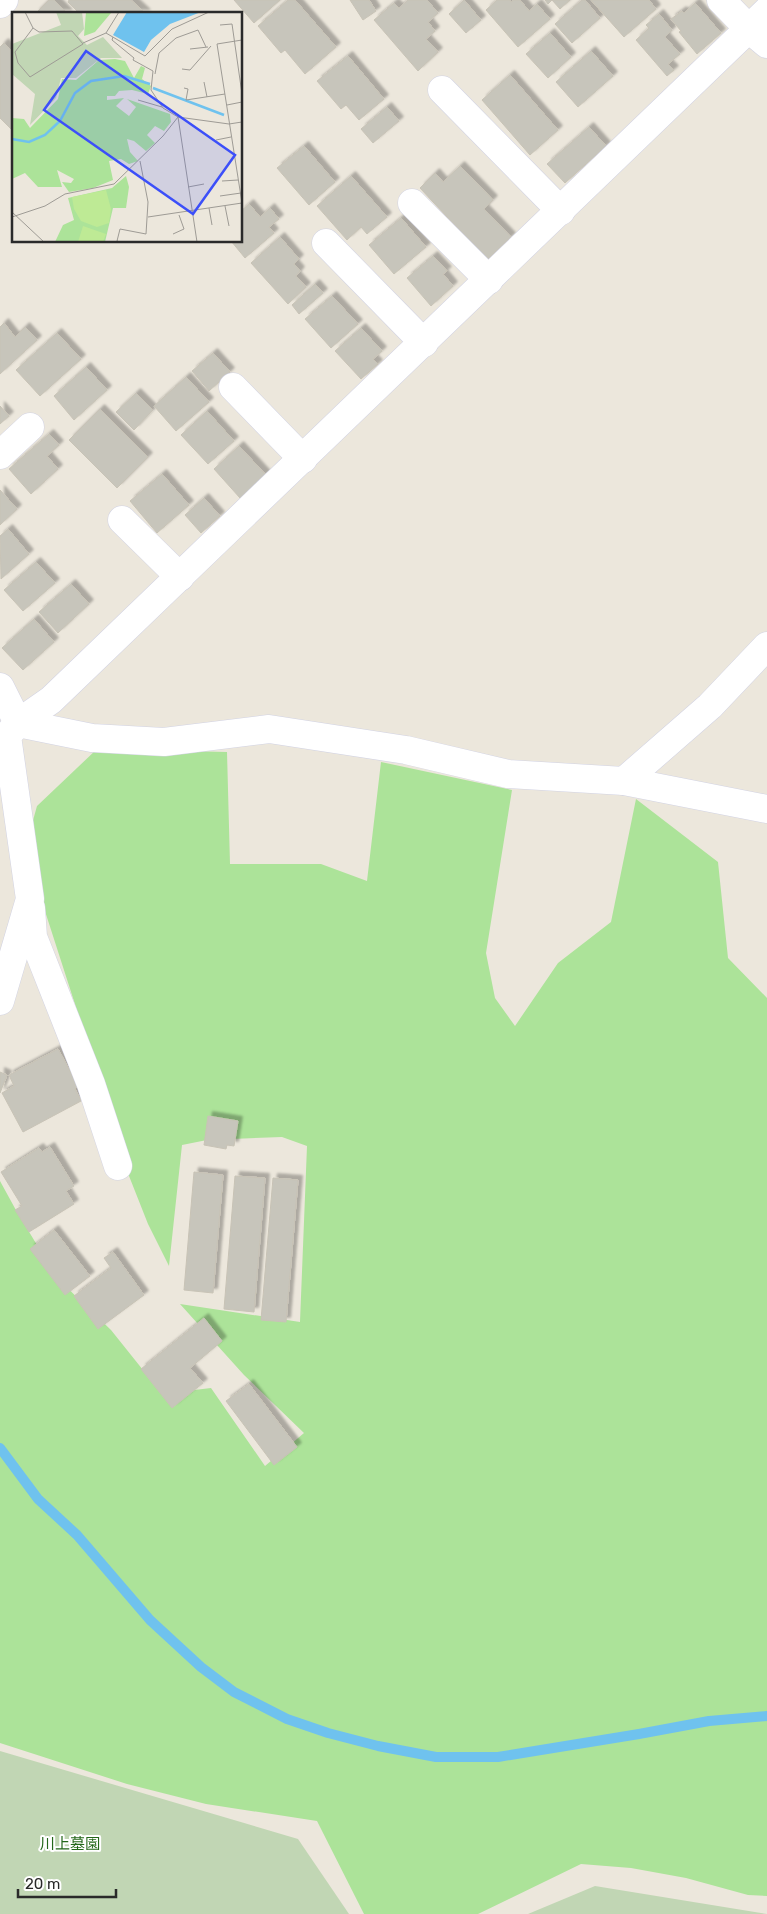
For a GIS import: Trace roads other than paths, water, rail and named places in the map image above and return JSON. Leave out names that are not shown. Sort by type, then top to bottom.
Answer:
[{"type":"street","points":[[0,4],[4,0]]},
{"type":"street","points":[[118,1166],[91,1084],[33,937],[30,899],[7,736],[18,723],[51,700],[561,211],[761,28],[721,0]]},
{"type":"street","points":[[442,90],[561,211]]},
{"type":"street","points":[[412,203],[490,280]]},
{"type":"street","points":[[326,243],[424,343]]},
{"type":"street","points":[[233,387],[303,459]]},
{"type":"street","points":[[0,454],[30,427]]},
{"type":"street","points":[[122,520],[180,577]]},
{"type":"street","points":[[624,782],[710,706],[767,646]]},
{"type":"street","points":[[0,686],[18,723]]},
{"type":"street","points":[[18,723],[92,738],[164,742],[269,729],[406,750],[508,774],[624,782],[767,808]]},
{"type":"street","points":[[0,1001],[30,899]]},
{"type":"waterway","points":[[0,1448],[38,1499],[77,1535],[150,1620],[201,1667],[234,1692],[287,1719],[328,1733],[378,1746],[436,1757],[498,1757],[709,1721],[767,1716]]},
{"type":"park label","name":"川上墓園","points":[[70,1844]]}]
